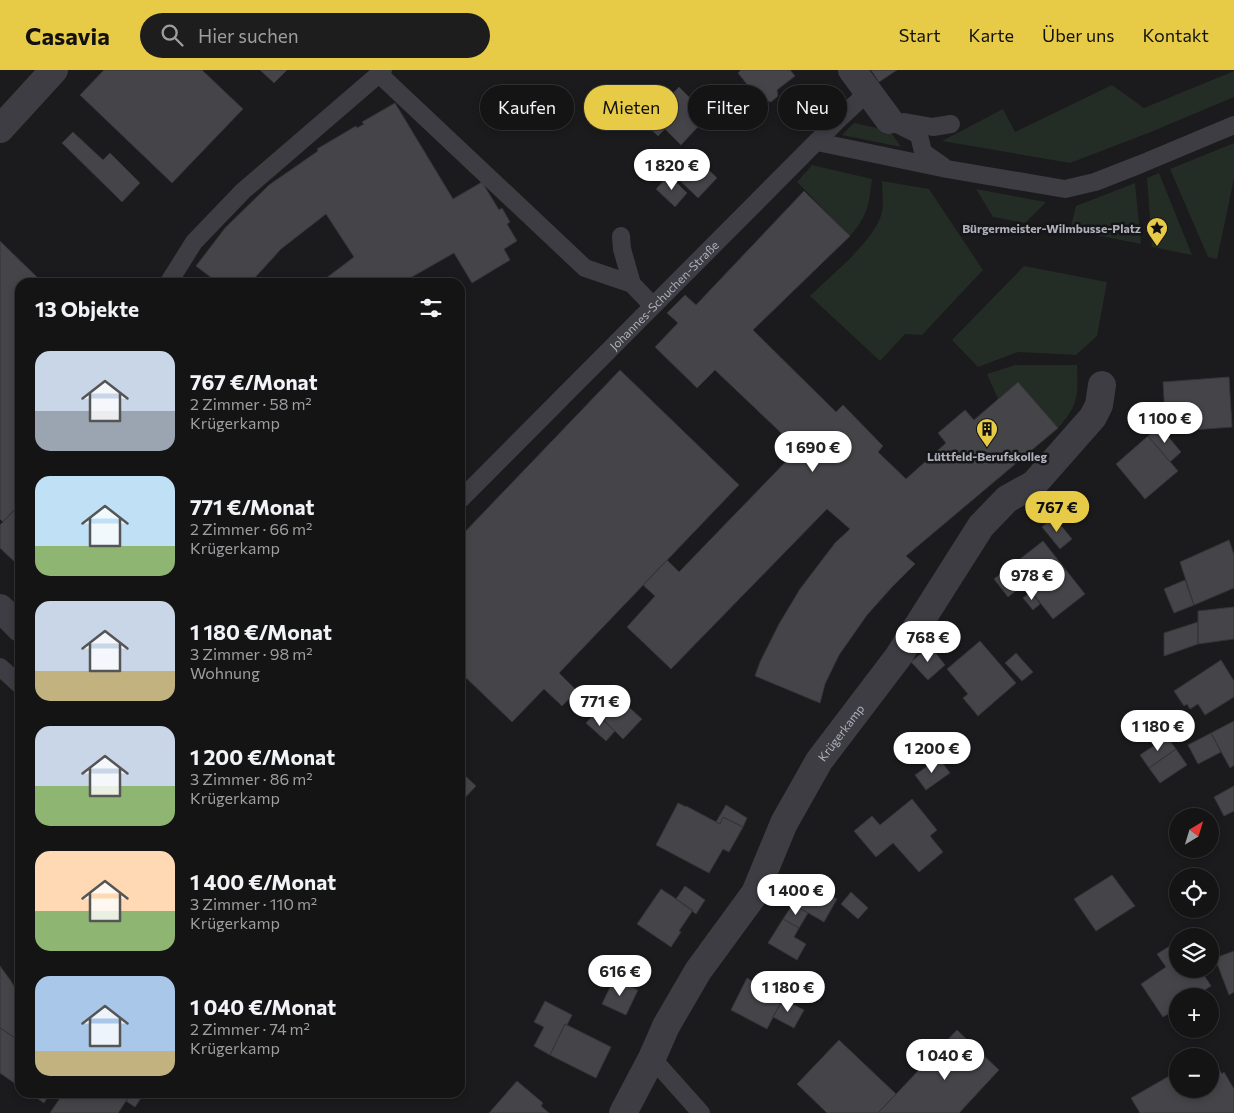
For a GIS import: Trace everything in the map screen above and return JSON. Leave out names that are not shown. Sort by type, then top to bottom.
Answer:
[{"type":"street","points":[[0,129],[54,70]]},
{"type":"street","points":[[852,70],[889,120]]},
{"type":"street","name":"Krügerkamp","points":[[623,1113],[652,1058],[666,1026],[698,971],[755,893],[784,823],[819,761],[898,657],[981,526],[1007,499],[1034,484],[1093,417],[1099,405],[1102,385]]},
{"type":"street","points":[[0,608],[15,623]]},
{"type":"lane","points":[[171,278],[194,242],[243,190],[381,72],[585,268],[632,284],[654,306]]},
{"type":"lane","name":"Johannes-Schuchen-Straße","points":[[465,495],[868,92]]},
{"type":"lane","points":[[889,120],[933,127],[951,124]]},
{"type":"lane","points":[[889,120],[919,135],[923,152],[950,173]]},
{"type":"lane","points":[[817,142],[950,173],[1065,189],[1095,182],[1132,168],[1234,125]]},
{"type":"lane","points":[[621,236],[622,249],[632,284]]},
{"type":"lane","points":[[0,667],[15,680]]},
{"type":"lane","points":[[652,1058],[701,1113]]},
{"type":"shaded area","points":[[1234,71],[1234,97],[1070,163],[942,141],[1003,109],[1015,132],[1112,85],[1144,108]]},
{"type":"shaded area","points":[[854,123],[890,131],[901,147],[842,135]]},
{"type":"shaded area","points":[[1234,143],[1234,179],[1217,259],[1208,257],[1170,169]]},
{"type":"shaded area","points":[[812,165],[872,179],[867,209],[861,222],[850,236],[797,182]]},
{"type":"shaded area","points":[[1159,173],[1192,255],[1152,247],[1147,178]]},
{"type":"shaded area","points":[[882,181],[929,189],[983,270],[922,335],[905,334],[880,361],[810,296],[862,246],[878,223],[882,212]]},
{"type":"shaded area","points":[[1135,183],[1141,244],[1070,230],[1076,206]]},
{"type":"shaded area","points":[[976,189],[1046,202],[1025,223],[993,217]]},
{"type":"shaded area","points":[[1024,266],[1107,282],[1097,336],[1076,355],[1018,352],[978,367],[952,340]]},
{"type":"shaded area","points":[[1015,365],[1077,365],[1077,392],[1074,406],[1058,428],[1018,382],[998,399],[987,374]]},
{"type":"building","points":[[104,70],[202,70],[243,109],[172,183],[80,95]]},
{"type":"building","points":[[260,70],[287,70],[274,83]]},
{"type":"building","points":[[741,70],[790,70],[795,76],[783,85],[778,85],[778,96],[771,102],[768,101],[768,85],[748,85],[738,73]]},
{"type":"building","points":[[871,70],[897,70],[879,82]]},
{"type":"building","points":[[678,88],[688,96],[688,130],[695,130],[681,145],[666,130],[678,130]]},
{"type":"building","points":[[395,103],[453,199],[482,182],[499,210],[502,208],[510,222],[507,224],[517,241],[504,249],[510,260],[472,283],[454,253],[410,278],[326,278],[354,257],[326,214],[281,249],[255,278],[212,278],[196,266],[225,228],[269,185],[318,151],[317,149],[356,126],[357,128],[364,124],[362,122]]},
{"type":"building","points":[[652,130],[664,130],[658,136]]},
{"type":"building","points":[[73,132],[103,160],[110,153],[140,183],[122,202],[62,143]]},
{"type":"building","points":[[688,150],[717,178],[698,198],[669,170]]},
{"type":"building","points":[[669,175],[687,193],[675,207],[656,189]]},
{"type":"building","name":"Lüttfeld-Berufskolleg","points":[[804,191],[850,236],[753,330],[836,412],[843,405],[883,446],[878,452],[906,479],[946,443],[938,433],[965,410],[974,420],[1018,382],[1058,428],[906,556],[915,564],[867,615],[839,655],[825,684],[820,703],[755,676],[779,624],[800,589],[835,543],[850,529],[827,509],[671,669],[627,627],[655,596],[643,585],[667,560],[679,572],[798,449],[715,370],[697,388],[655,347],[678,323],[667,313],[685,295],[696,305]]},
{"type":"building","points":[[0,241],[38,278],[15,278],[15,509],[3,522],[0,519]]},
{"type":"building","points":[[620,370],[739,485],[559,673],[577,691],[562,706],[544,689],[512,722],[465,677],[465,532]]},
{"type":"building","points":[[1229,377],[1232,427],[1166,432],[1163,382]]},
{"type":"building","points":[[1160,427],[1181,452],[1170,462],[1148,436]]},
{"type":"building","points":[[1148,436],[1178,471],[1145,499],[1116,464]]},
{"type":"building","points":[[15,509],[15,562],[0,548],[0,525]]},
{"type":"building","points":[[1054,517],[1072,539],[1060,549],[1042,527]]},
{"type":"building","points":[[1229,540],[1234,555],[1234,588],[1194,605],[1180,562]]},
{"type":"building","points":[[1043,541],[1085,594],[1053,619],[1011,566]]},
{"type":"building","points":[[1011,566],[1025,584],[1008,597],[994,579]]},
{"type":"building","points":[[1185,580],[1194,605],[1174,613],[1164,589]]},
{"type":"building","points":[[1031,592],[1040,604],[1033,610],[1023,598]]},
{"type":"building","points":[[1234,607],[1234,639],[1198,644],[1198,611]]},
{"type":"building","points":[[1198,622],[1198,644],[1164,656],[1164,633]]},
{"type":"building","points":[[980,641],[1016,683],[978,716],[963,698],[968,694],[947,669]]},
{"type":"building","points":[[930,646],[945,665],[928,680],[911,662]]},
{"type":"building","points":[[1016,653],[1033,672],[1022,681],[1005,663]]},
{"type":"building","points":[[1221,660],[1234,681],[1234,697],[1205,715],[1198,704],[1190,709],[1187,704],[1184,706],[1174,691]]},
{"type":"building","points":[[622,701],[642,719],[623,739],[604,720]]},
{"type":"building","points":[[595,713],[615,731],[606,741],[586,723]]},
{"type":"building","points":[[1234,721],[1234,765],[1230,768],[1211,733]]},
{"type":"building","points":[[1211,733],[1221,752],[1198,764],[1188,745]]},
{"type":"building","points":[[1167,737],[1176,749],[1149,768],[1140,755]]},
{"type":"building","points":[[1176,749],[1187,765],[1160,783],[1149,768]]},
{"type":"building","points":[[939,758],[950,773],[926,790],[915,775]]},
{"type":"building","points":[[465,776],[476,786],[465,798]]},
{"type":"building","points":[[1234,786],[1234,811],[1224,816],[1214,797]]},
{"type":"building","points":[[912,799],[937,830],[930,836],[943,852],[919,872],[893,843],[876,857],[854,831],[872,816],[880,825]]},
{"type":"building","points":[[678,803],[720,824],[723,817],[743,827],[729,852],[723,849],[709,873],[656,845]]},
{"type":"building","points":[[726,805],[747,818],[743,827],[723,817],[720,824],[716,822]]},
{"type":"building","points":[[1112,875],[1135,906],[1096,931],[1074,899]]},
{"type":"building","points":[[805,879],[837,899],[824,922],[791,903]]},
{"type":"building","points":[[685,886],[705,900],[696,914],[676,899]]},
{"type":"building","points":[[661,889],[693,910],[671,947],[637,924]]},
{"type":"building","points":[[851,892],[868,908],[858,919],[841,904]]},
{"type":"building","points":[[793,904],[808,913],[799,928],[783,919]]},
{"type":"building","points":[[783,919],[799,928],[794,937],[806,944],[797,960],[768,943]]},
{"type":"building","points":[[1169,947],[1169,978],[1206,978],[1211,986],[1208,988],[1169,988],[1169,1013],[1163,1017],[1141,984],[1166,967],[1157,954]]},
{"type":"building","points":[[1234,951],[1234,992],[1229,995],[1219,969],[1219,957]]},
{"type":"building","points":[[0,966],[15,988],[15,1038],[0,1028]]},
{"type":"building","points":[[747,978],[783,998],[767,1029],[731,1010]]},
{"type":"building","points":[[614,979],[638,990],[626,1015],[602,1004]]},
{"type":"building","points":[[783,999],[804,1010],[794,1028],[773,1017]]},
{"type":"building","points":[[545,1001],[572,1015],[567,1025],[565,1024],[550,1055],[534,1046],[544,1027],[534,1022]]},
{"type":"building","points":[[565,1024],[611,1047],[596,1078],[550,1055]]},
{"type":"building","points":[[0,1028],[15,1038],[15,1084],[0,1073]]},
{"type":"building","points":[[957,1030],[999,1070],[959,1113],[878,1113]]},
{"type":"building","points":[[839,1040],[896,1094],[878,1113],[827,1113],[797,1084]]},
{"type":"building","points":[[1219,1069],[1222,1074],[1224,1072],[1234,1089],[1234,1113],[1140,1113],[1131,1098],[1169,1076],[1169,1098],[1219,1098]]},
{"type":"building","points":[[517,1081],[543,1103],[541,1106],[549,1113],[489,1113]]},
{"type":"building","points":[[37,1098],[47,1098],[44,1103]]},
{"type":"building","points":[[60,1098],[128,1098],[118,1113],[50,1113]]},
{"type":"building","points":[[128,1098],[141,1098],[135,1107],[126,1101]]},
{"type":"place","name":"Bürgermeister-Wilmbusse-Platz","points":[[1157,247]]},
{"type":"place","name":"Lüttfeld-Berufskolleg","points":[[987,448]]}]
